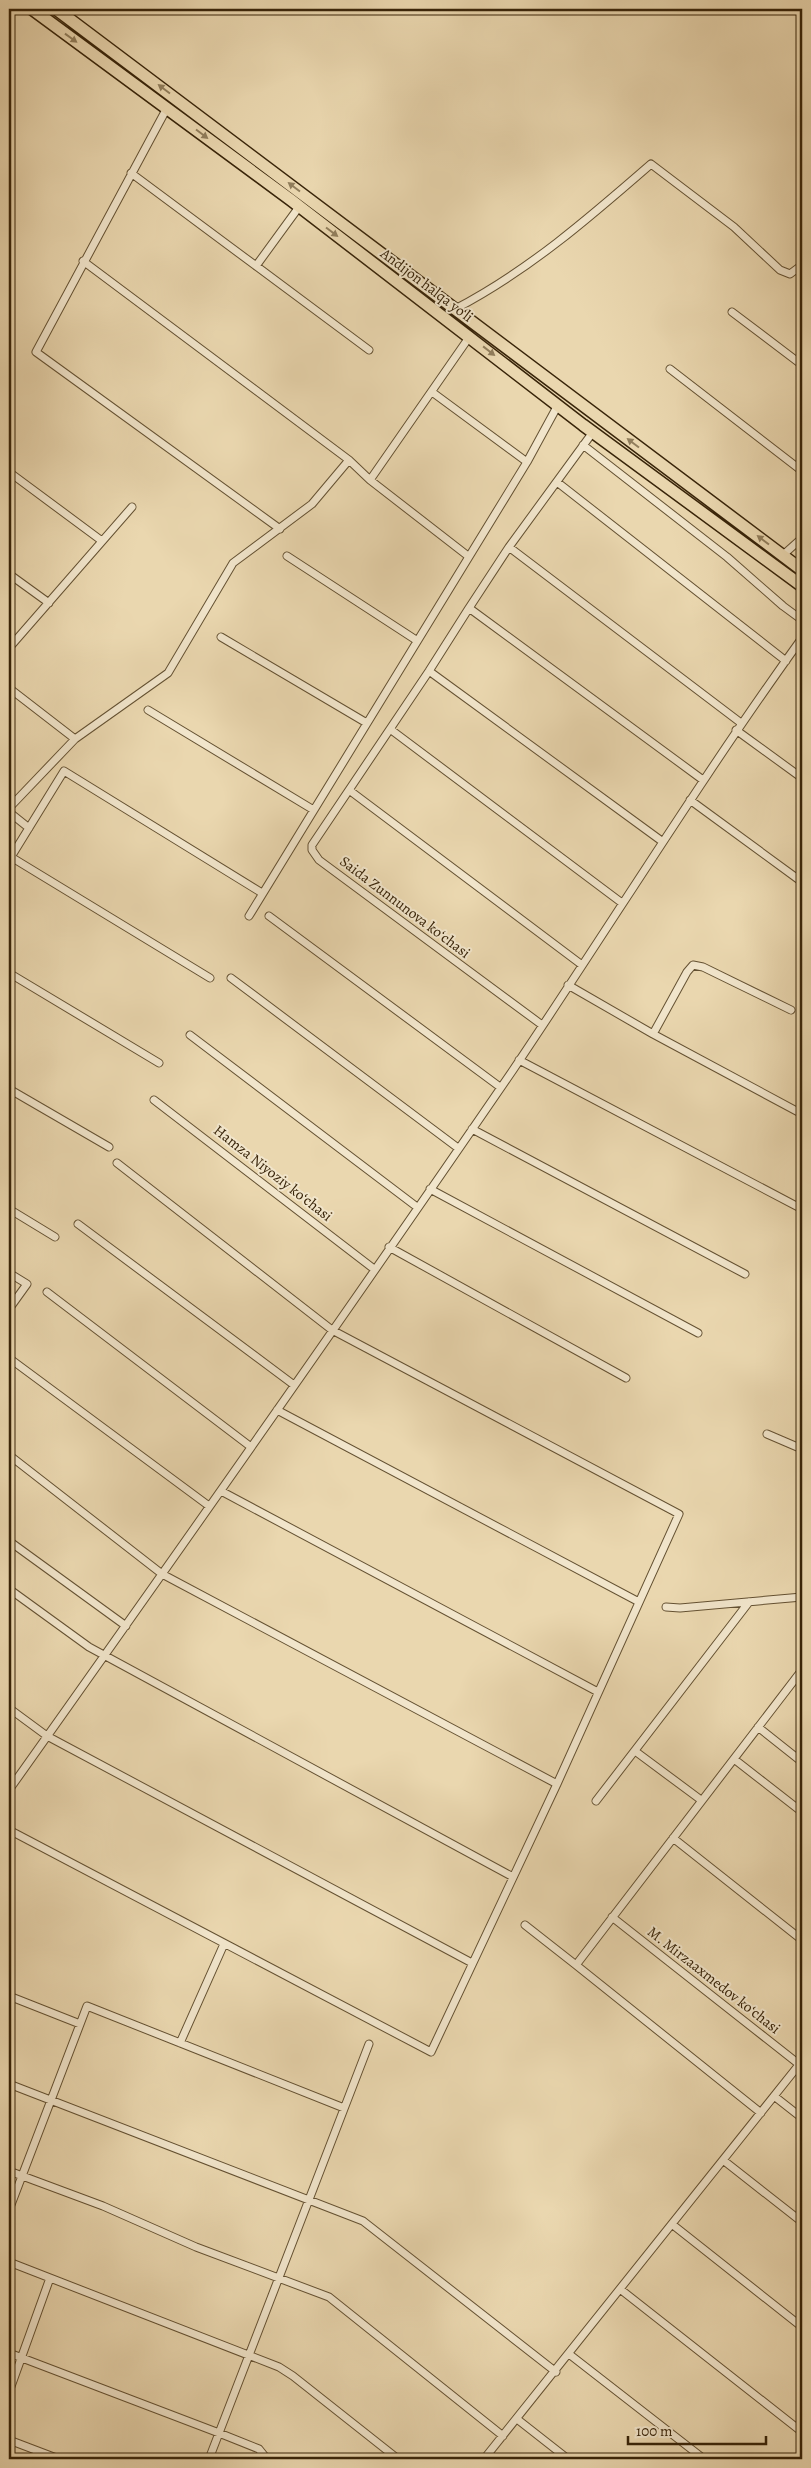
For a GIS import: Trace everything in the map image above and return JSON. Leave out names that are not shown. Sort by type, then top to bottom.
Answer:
[{"type":"highway","name":"Andijon halqa yo‘li","points":[[32,9],[299,207],[593,432],[802,586]]},
{"type":"highway","name":"Andijon halqa yo‘li","points":[[56,9],[802,570]]},
{"type":"street","points":[[167,108],[83,261],[36,352],[280,529]]},
{"type":"street","points":[[455,310],[492,290],[574,231],[651,164],[734,228],[780,270],[790,274],[802,265]]},
{"type":"street","points":[[131,173],[369,350]]},
{"type":"street","points":[[256,266],[299,207]]},
{"type":"street","points":[[83,261],[349,460],[370,480],[468,556]]},
{"type":"street","points":[[732,312],[802,365]]},
{"type":"street","points":[[370,480],[470,336]]},
{"type":"street","points":[[670,369],[802,472]]},
{"type":"street","points":[[432,392],[527,462]]},
{"type":"street","points":[[249,916],[365,722],[527,462],[558,405]]},
{"type":"street","points":[[582,965],[349,790],[509,547],[593,432]]},
{"type":"street","points":[[583,445],[727,557],[783,606],[802,620]]},
{"type":"street","points":[[9,808],[76,739],[168,673],[233,563],[312,504],[349,460]]},
{"type":"street","points":[[9,472],[102,541]]},
{"type":"street","points":[[556,482],[786,661]]},
{"type":"street","points":[[9,648],[132,506]]},
{"type":"street","points":[[783,555],[802,538]]},
{"type":"street","points":[[509,547],[741,723]]},
{"type":"street","points":[[287,556],[416,640]]},
{"type":"street","points":[[9,574],[49,604]]},
{"type":"street","points":[[469,608],[703,780]]},
{"type":"street","points":[[221,637],[365,722]]},
{"type":"street","points":[[9,1790],[126,1626],[472,1129],[736,730],[802,638]]},
{"type":"street","points":[[429,671],[663,842]]},
{"type":"street","points":[[9,688],[76,739]]},
{"type":"street","points":[[148,710],[312,809]]},
{"type":"street","points":[[390,729],[622,903]]},
{"type":"street","points":[[736,730],[802,778]]},
{"type":"street","points":[[210,978],[10,858],[64,771],[262,893]]},
{"type":"street","name":"Saida Zunnunova koʻchasi","points":[[349,790],[312,845],[312,850],[319,860],[542,1025]]},
{"type":"street","points":[[690,800],[802,882]]},
{"type":"street","points":[[9,812],[29,828]]},
{"type":"street","points":[[269,916],[500,1087]]},
{"type":"street","points":[[653,1034],[687,972],[693,965],[703,967],[791,1010]]},
{"type":"street","points":[[9,973],[159,1063]]},
{"type":"street","points":[[231,978],[458,1148]]},
{"type":"street","points":[[568,985],[653,1034],[802,1114]]},
{"type":"street","points":[[190,1035],[417,1207]]},
{"type":"street","points":[[519,1060],[802,1208]]},
{"type":"street","points":[[9,1089],[109,1147]]},
{"type":"street","name":"Hamza Niyoziy koʻchasi","points":[[154,1100],[374,1269]]},
{"type":"street","points":[[472,1129],[745,1274]]},
{"type":"street","points":[[9,1830],[431,2052],[557,1784],[678,1514],[332,1330],[116,1163]]},
{"type":"street","points":[[430,1189],[698,1333]]},
{"type":"street","points":[[9,1209],[55,1237]]},
{"type":"street","points":[[78,1224],[294,1385]]},
{"type":"street","points":[[389,1247],[626,1378]]},
{"type":"street","points":[[9,1273],[27,1284],[9,1309]]},
{"type":"street","points":[[47,1292],[251,1447]]},
{"type":"street","points":[[9,1358],[209,1506]]},
{"type":"street","points":[[277,1410],[639,1602]]},
{"type":"street","points":[[767,1434],[802,1450]]},
{"type":"street","points":[[9,1454],[162,1574],[557,1784]]},
{"type":"street","points":[[220,1491],[598,1692]]},
{"type":"street","points":[[9,1541],[126,1626]]},
{"type":"street","points":[[9,1589],[89,1647],[513,1878]]},
{"type":"street","points":[[666,1607],[680,1608],[802,1597]]},
{"type":"street","points":[[596,1801],[749,1602]]},
{"type":"street","points":[[576,1965],[802,1670]]},
{"type":"street","points":[[9,1708],[47,1736],[472,1963]]},
{"type":"street","points":[[758,1727],[802,1762]]},
{"type":"street","points":[[635,1751],[702,1800]]},
{"type":"street","points":[[734,1759],[802,1812]]},
{"type":"street","points":[[673,1838],[802,1940]]},
{"type":"street","name":"M. Mirzaaxmedov koʻchasi","points":[[612,1917],[801,2063]]},
{"type":"street","points":[[525,1925],[761,2113]]},
{"type":"street","points":[[180,2043],[224,1944]]},
{"type":"street","points":[[9,1996],[80,2024]]},
{"type":"street","points":[[9,2210],[87,2006],[344,2108]]},
{"type":"street","points":[[209,2459],[369,2044]]},
{"type":"street","points":[[484,2459],[556,2372],[801,2063]]},
{"type":"street","points":[[9,2084],[363,2221],[556,2372]]},
{"type":"street","points":[[774,2096],[802,2118]]},
{"type":"street","points":[[723,2160],[802,2222]]},
{"type":"street","points":[[9,2171],[103,2206],[196,2247],[329,2297],[503,2436]]},
{"type":"street","points":[[673,2225],[802,2327]]},
{"type":"street","points":[[9,2262],[280,2367],[398,2459]]},
{"type":"street","points":[[9,2392],[23,2358],[50,2278]]},
{"type":"street","points":[[620,2289],[802,2432]]},
{"type":"street","points":[[9,2353],[220,2433],[259,2450],[267,2459]]},
{"type":"street","points":[[569,2354],[704,2459]]},
{"type":"street","points":[[517,2419],[568,2459]]},
{"type":"street","points":[[9,2440],[59,2459]]}]
